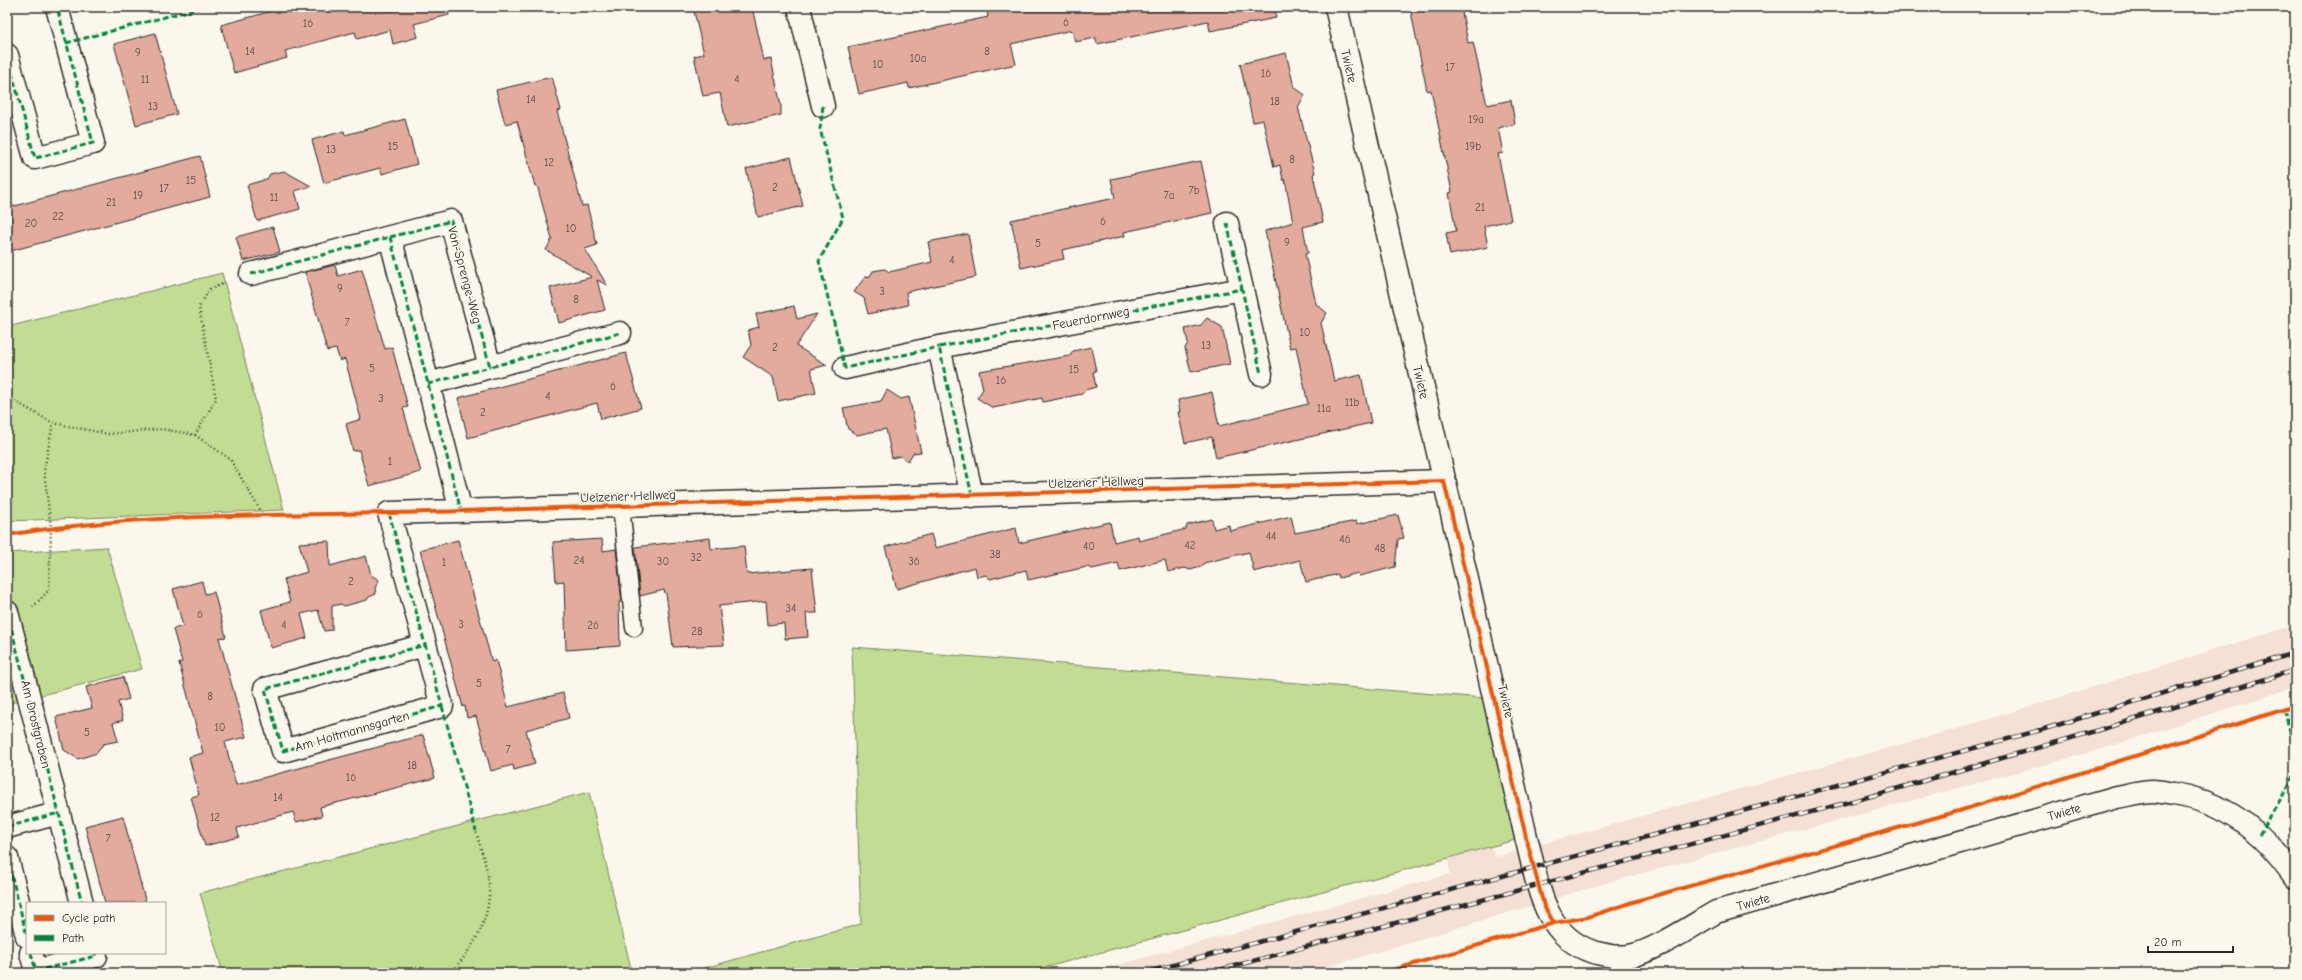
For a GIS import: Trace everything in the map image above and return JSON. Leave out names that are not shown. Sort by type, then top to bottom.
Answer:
[{"type":"street","points":[[7,55],[35,158],[93,143],[57,7]]},
{"type":"street","name":"Twiete","points":[[1336,7],[1444,481],[1544,906],[1554,923],[1568,940],[1586,950],[1606,956],[1630,956],[1660,944],[1716,912],[2117,797],[2153,791],[2187,796],[2220,806],[2259,835],[2278,853],[2295,877]]},
{"type":"street","points":[[803,8],[823,106]]},
{"type":"street","name":"Von-Sprenge-Weg","points":[[251,274],[451,221],[490,367]]},
{"type":"street","points":[[1227,224],[1261,374]]},
{"type":"street","points":[[390,237],[461,511]]},
{"type":"street","name":"Feuerdornweg","points":[[845,368],[939,346],[1242,289]]},
{"type":"street","points":[[428,384],[620,333]]},
{"type":"street","points":[[939,346],[972,496]]},
{"type":"street","name":"Uelzener Hellweg","points":[[389,513],[1444,481]]},
{"type":"street","name":"Am Holtmannsgarten","points":[[389,513],[442,706],[283,751],[266,689],[425,645]]},
{"type":"street","name":"Am Drostgraben","points":[[8,615],[82,902]]},
{"type":"street","points":[[7,827],[59,813]]},
{"type":"street","points":[[7,858],[26,932]]},
{"type":"street","points":[[35,966],[96,956],[95,954]]},
{"type":"lane","points":[[621,506],[634,628]]},
{"type":"path","points":[[195,435],[216,399],[199,307],[210,289],[251,274]]},
{"type":"path","points":[[7,392],[16,402],[53,423],[108,434],[162,429],[195,435],[230,459],[263,516]]},
{"type":"path","points":[[8,615],[34,607],[49,590],[51,528],[44,471],[53,423]]},
{"type":"path","points":[[450,973],[464,959],[486,920],[489,885],[476,831]]},
{"type":"shaded area","points":[[2295,625],[2295,687],[2099,750],[1613,881],[1307,973],[1088,973],[1450,874],[1448,859],[1491,847],[1495,857],[1953,730]]},
{"type":"green space","points":[[222,273],[284,510],[7,521],[7,327]]},
{"type":"green space","points":[[107,547],[142,669],[7,704],[7,553]]},
{"type":"green space","points":[[852,647],[1496,699],[1526,837],[1025,973],[687,973],[861,924]]},
{"type":"green space","points":[[589,792],[632,973],[223,973],[200,893]]},
{"type":"building","points":[[287,7],[448,7],[449,15],[414,24],[418,37],[393,44],[390,30],[357,39],[355,32],[285,51],[287,58],[234,73],[221,25]]},
{"type":"building","points":[[693,7],[752,7],[764,60],[771,59],[781,106],[781,115],[727,127],[720,93],[703,96],[694,56],[704,54]]},
{"type":"building","points":[[1008,7],[1275,7],[1276,18],[1210,31],[1208,21],[1097,44],[1096,38],[1075,42],[1072,30],[1011,44],[1016,64],[909,88],[908,83],[859,94],[848,47],[988,17],[987,12]]},
{"type":"building","points":[[1410,7],[1461,7],[1468,43],[1473,42],[1487,105],[1511,100],[1515,124],[1498,128],[1503,153],[1498,154],[1511,220],[1484,226],[1488,247],[1450,255],[1446,233],[1456,231],[1449,193],[1452,192],[1431,90],[1427,91]]},
{"type":"building","points":[[155,33],[177,114],[136,125],[114,44]]},
{"type":"building","points":[[1286,53],[1294,87],[1305,95],[1298,107],[1315,173],[1313,174],[1323,222],[1303,227],[1308,253],[1305,254],[1316,304],[1327,313],[1321,323],[1334,381],[1361,375],[1371,423],[1216,458],[1212,437],[1185,443],[1178,412],[1180,412],[1178,400],[1212,392],[1219,426],[1308,404],[1296,347],[1290,348],[1265,231],[1293,222],[1285,180],[1283,180],[1280,165],[1274,167],[1263,120],[1253,122],[1240,64]]},
{"type":"building","points":[[552,77],[561,110],[557,111],[582,206],[587,205],[597,245],[585,249],[607,285],[597,280],[605,310],[559,323],[550,288],[592,277],[546,250],[552,239],[537,185],[535,186],[517,121],[505,124],[496,90]]},
{"type":"building","points":[[405,119],[417,164],[382,174],[380,168],[324,183],[312,140],[344,131],[345,135]]},
{"type":"building","points":[[200,156],[210,197],[7,252],[7,208]]},
{"type":"building","points":[[791,157],[803,206],[758,217],[746,169]]},
{"type":"building","points":[[1201,161],[1212,213],[1124,232],[1125,236],[1062,250],[1064,259],[1021,268],[1011,220],[1115,198],[1111,179]]},
{"type":"building","points":[[284,171],[311,186],[295,191],[300,209],[257,221],[247,185],[267,179],[270,174]]},
{"type":"building","points":[[273,227],[280,252],[243,261],[236,237]]},
{"type":"building","points":[[968,234],[976,277],[906,292],[908,305],[868,314],[864,298],[854,292],[865,277],[870,276],[873,271],[885,269],[889,272],[932,262],[928,242]]},
{"type":"building","points":[[335,265],[338,276],[362,269],[385,349],[392,347],[408,407],[403,408],[421,472],[369,486],[359,450],[353,451],[346,424],[361,419],[345,359],[340,361],[336,349],[327,351],[305,272]]},
{"type":"building","points":[[794,306],[797,319],[817,314],[796,346],[827,365],[811,369],[816,393],[778,401],[773,377],[743,357],[751,345],[748,330],[759,327],[756,314]]},
{"type":"building","points":[[1207,318],[1222,327],[1230,364],[1191,372],[1185,348],[1188,343],[1185,329],[1201,325]]},
{"type":"building","points":[[1091,347],[1096,371],[1093,372],[1096,387],[1085,390],[1082,394],[1043,402],[1042,398],[993,408],[977,398],[983,389],[979,371],[1070,356],[1073,351]]},
{"type":"building","points":[[626,353],[641,408],[601,419],[597,403],[468,438],[458,398]]},
{"type":"building","points":[[887,390],[901,399],[909,397],[921,452],[913,453],[908,461],[900,456],[892,458],[886,429],[857,435],[848,429],[843,408],[881,401]]},
{"type":"building","points":[[1398,515],[1404,538],[1398,539],[1395,567],[1359,576],[1358,573],[1339,578],[1338,574],[1306,582],[1300,560],[1254,572],[1249,552],[1204,563],[1201,567],[1190,570],[1185,568],[1168,572],[1165,560],[1120,571],[1118,563],[1092,569],[1087,567],[1028,580],[1026,570],[990,579],[986,575],[977,577],[975,567],[897,589],[885,547],[931,534],[935,548],[1016,528],[1019,543],[1110,522],[1114,542],[1138,536],[1139,541],[1186,529],[1187,525],[1212,519],[1214,529],[1229,525],[1230,531],[1291,516],[1295,533],[1356,521],[1357,524]]},
{"type":"building","points":[[710,538],[711,549],[744,546],[747,574],[812,568],[817,613],[806,613],[808,637],[785,639],[784,623],[768,625],[766,601],[719,606],[724,645],[673,647],[666,593],[664,590],[640,596],[635,547]]},
{"type":"building","points":[[602,539],[603,551],[616,549],[622,602],[619,602],[620,646],[566,650],[564,581],[556,582],[553,542]]},
{"type":"building","points":[[458,540],[492,662],[496,660],[508,707],[563,693],[569,718],[526,730],[535,764],[514,770],[513,765],[491,771],[476,716],[467,718],[465,706],[463,707],[420,550]]},
{"type":"building","points":[[329,541],[330,566],[366,556],[371,575],[379,580],[375,588],[376,594],[369,597],[367,600],[344,606],[341,604],[332,606],[332,630],[324,631],[318,610],[301,614],[307,638],[271,648],[261,610],[290,602],[284,579],[307,572],[299,543]]},
{"type":"building","points":[[202,581],[205,594],[214,592],[226,637],[219,638],[246,737],[225,742],[236,785],[423,735],[435,778],[320,807],[322,816],[296,822],[293,812],[237,828],[239,837],[205,846],[191,797],[199,795],[189,757],[203,753],[179,663],[182,662],[173,629],[183,626],[173,589]]},
{"type":"building","points":[[123,677],[129,699],[118,702],[123,720],[113,723],[118,741],[103,744],[97,753],[78,759],[64,750],[56,717],[92,708],[86,687]]},
{"type":"building","points":[[123,816],[146,902],[105,902],[85,826]]},
{"type":"railway","points":[[1144,973],[2041,730],[2295,653]]},
{"type":"railway","points":[[1208,973],[1875,795],[2126,722],[2295,670]]},
{"type":"marked path","points":[[7,55],[35,158],[93,143],[57,7]]},
{"type":"marked path","points":[[66,43],[203,7]]},
{"type":"marked path","points":[[823,106],[820,129],[843,218],[819,261],[845,368],[939,347]]},
{"type":"marked path","points":[[390,237],[451,221],[490,367],[620,333]]},
{"type":"marked path","points":[[1227,223],[1242,289]]},
{"type":"marked path","points":[[251,274],[390,237],[461,511]]},
{"type":"marked path","points":[[972,496],[939,347],[1242,289],[1261,374]]},
{"type":"marked path","points":[[428,384],[490,367]]},
{"type":"marked path","points":[[389,513],[442,706],[283,751],[265,689],[425,645]]},
{"type":"marked path","points":[[7,612],[82,902]]},
{"type":"marked path","points":[[442,706],[476,831]]},
{"type":"marked path","points":[[2284,710],[2295,749]]},
{"type":"marked path","points":[[2259,835],[2295,775]]},
{"type":"marked path","points":[[7,827],[59,813]]},
{"type":"marked path","points":[[7,858],[26,932]]},
{"type":"marked path","points":[[31,954],[36,971],[96,956],[95,954]]},
{"type":"cycle path","points":[[7,535],[63,527],[177,518],[404,513],[707,502],[1444,481],[1526,837],[1544,906],[1554,923]]},
{"type":"cycle path","points":[[1383,973],[1554,923],[1588,917],[1636,901],[1959,811],[2295,706]]}]
